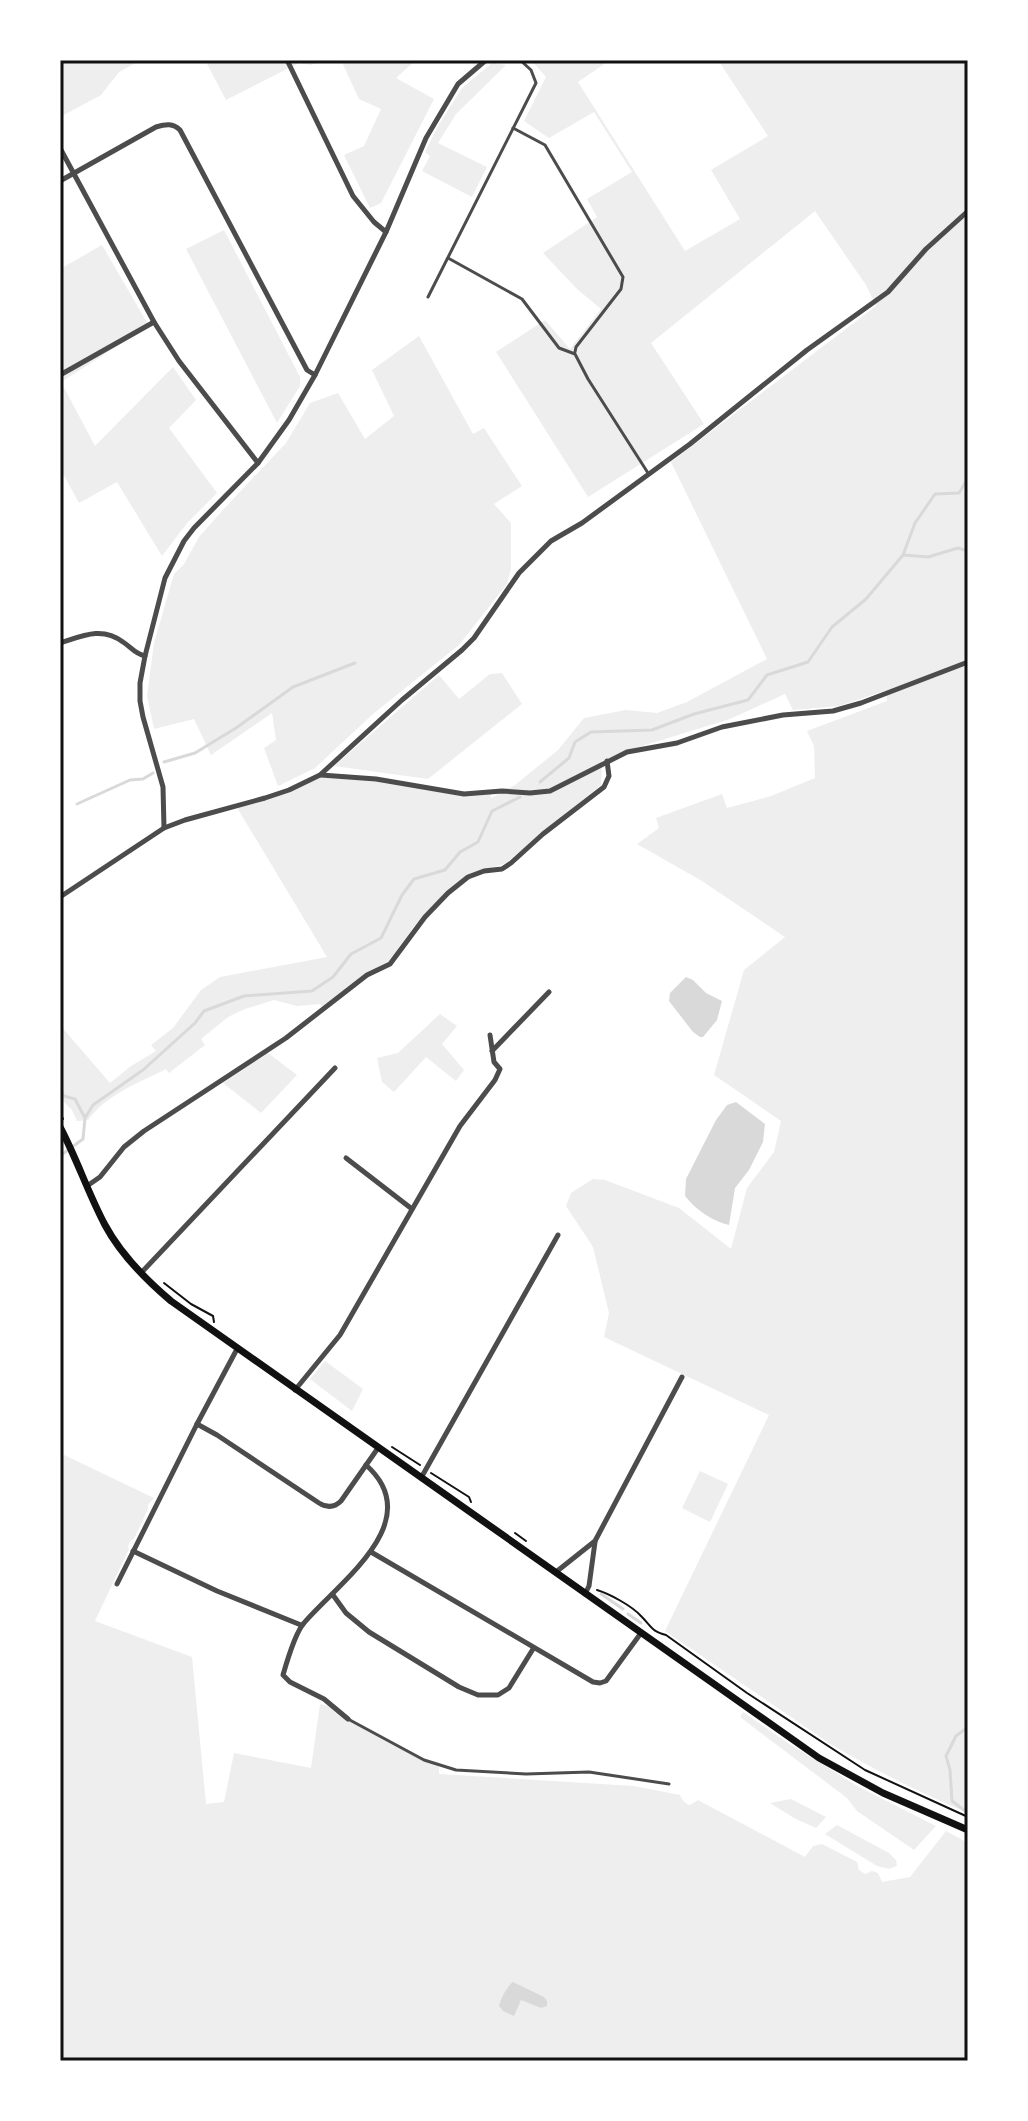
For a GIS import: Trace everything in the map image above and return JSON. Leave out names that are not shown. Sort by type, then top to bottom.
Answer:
[{"type":"main road","points":[[61,1130],[116,1243],[158,1290],[295,1390],[834,1767],[883,1793],[968,1830]]},
{"type":"street","points":[[287,60],[353,196],[386,232]]},
{"type":"street","points":[[164,828],[163,787],[143,717],[140,683],[165,578],[194,528],[258,463],[289,420],[315,375],[386,232],[426,138],[458,84],[486,60]]},
{"type":"street","points":[[60,181],[156,127],[171,124],[176,127],[307,370],[315,375]]},
{"type":"street","points":[[60,148],[154,322],[187,373],[258,463]]},
{"type":"street","points":[[60,897],[164,828],[289,790],[320,775],[474,638],[519,573],[551,541],[582,523],[690,444],[807,350],[888,292],[926,249],[968,211]]},
{"type":"street","points":[[60,375],[154,322]]},
{"type":"street","points":[[60,643],[102,632],[122,640],[145,656]]},
{"type":"street","points":[[320,775],[376,779],[464,794],[550,791],[627,752],[677,743],[722,727],[783,715],[833,711],[968,662]]},
{"type":"street","points":[[87,1186],[100,1177],[124,1147],[144,1131],[286,1038],[367,975],[390,964],[425,917],[448,893],[468,877],[502,869],[511,863],[604,787],[609,776],[607,761]]},
{"type":"street","points":[[492,1051],[549,992]]},
{"type":"street","points":[[295,1390],[340,1335],[461,1124],[495,1080],[500,1069],[494,1062],[490,1035]]},
{"type":"street","points":[[140,1273],[335,1068]]},
{"type":"street","points":[[346,1158],[412,1209]]},
{"type":"street","points":[[421,1478],[558,1235]]},
{"type":"street","points":[[117,1584],[237,1349]]},
{"type":"street","points":[[585,1594],[589,1586],[595,1541],[682,1377]]},
{"type":"street","points":[[197,1424],[325,1506],[338,1505],[378,1448]]},
{"type":"street","points":[[348,1719],[324,1699],[290,1682],[283,1671],[301,1625],[371,1552],[383,1526],[387,1500],[379,1480],[366,1465]]},
{"type":"street","points":[[555,1573],[595,1541]]},
{"type":"street","points":[[133,1551],[217,1591],[301,1625]]},
{"type":"street","points":[[371,1552],[593,1682],[600,1683],[609,1677],[641,1633]]},
{"type":"street","points":[[333,1595],[346,1613],[369,1632],[459,1687],[478,1695],[498,1695],[509,1688],[533,1649]]},
{"type":"lane","points":[[428,297],[536,83],[531,70],[520,60]]},
{"type":"lane","points":[[513,128],[545,145],[623,277],[621,289],[576,347],[575,354],[648,473]]},
{"type":"lane","points":[[448,258],[522,299],[559,348],[575,354]]},
{"type":"lane","points":[[348,1719],[424,1760],[455,1770],[526,1774],[589,1772],[669,1784]]},
{"type":"path","points":[[161,1281],[213,1316]]},
{"type":"path","points":[[608,1594],[641,1616],[653,1630],[666,1635],[830,1749],[883,1779],[968,1817]]},
{"type":"shaded area","points":[[60,60],[141,60],[119,72],[101,95],[60,117]]},
{"type":"shaded area","points":[[205,60],[323,60],[311,65],[299,63],[226,100]]},
{"type":"shaded area","points":[[341,60],[416,60],[396,78],[434,99],[381,203],[370,208],[344,155],[364,146],[381,109],[359,99]]},
{"type":"shaded area","points":[[531,60],[610,60],[578,82],[685,251],[740,219],[711,170],[768,136],[718,60],[968,60],[968,1813],[832,1745],[665,1631],[769,1415],[604,1337],[609,1313],[593,1247],[566,1206],[571,1193],[593,1179],[605,1180],[679,1208],[731,1249],[747,1188],[774,1152],[781,1121],[714,1075],[744,970],[785,937],[702,881],[637,844],[659,828],[656,818],[722,794],[727,808],[771,796],[815,778],[814,746],[807,731],[887,701],[887,690],[839,706],[793,710],[785,694],[730,719],[602,761],[601,785],[506,863],[464,877],[412,929],[389,961],[365,973],[323,1007],[320,1004],[297,1006],[274,1000],[228,1017],[201,1039],[205,1045],[169,1073],[166,1069],[124,1090],[104,1103],[88,1120],[77,1121],[72,1110],[60,1098],[60,1025],[110,1083],[156,1051],[151,1045],[173,1028],[201,990],[220,977],[327,957],[236,806],[265,798],[320,775],[348,776],[451,793],[491,792],[491,798],[515,785],[558,750],[584,718],[626,710],[657,713],[687,702],[767,659],[671,462],[876,306],[866,285],[815,211],[651,343],[704,424],[588,497],[496,352],[545,320],[570,349],[601,309],[543,253],[597,217],[587,199],[632,172],[594,112],[549,138],[524,121],[546,77]]},
{"type":"shaded area","points":[[492,63],[506,65],[456,114],[438,143],[487,167],[472,197],[422,171],[430,156],[425,152],[462,88]]},
{"type":"shaded area","points":[[224,230],[300,377],[300,386],[277,423],[186,249]]},
{"type":"shaded area","points":[[102,245],[149,326],[61,382],[95,446],[173,367],[196,400],[169,428],[217,493],[187,523],[162,556],[117,482],[79,503],[60,468],[60,269]]},
{"type":"shaded area","points":[[419,336],[473,434],[484,428],[522,486],[494,504],[511,523],[511,568],[507,584],[459,645],[373,714],[315,768],[278,786],[264,748],[276,740],[272,713],[211,755],[194,719],[154,729],[147,696],[154,643],[174,574],[184,564],[199,537],[286,443],[310,403],[338,393],[365,439],[394,416],[372,370]]},
{"type":"shaded area","points":[[502,673],[522,704],[428,779],[334,766],[439,675],[459,699],[490,674]]},
{"type":"shaded area","points":[[686,977],[722,1001],[717,1020],[703,1037],[693,1032],[669,1001],[670,993]]},
{"type":"shaded area","points":[[440,1014],[457,1026],[442,1044],[464,1070],[456,1081],[426,1057],[394,1092],[382,1082],[377,1058],[398,1053]]},
{"type":"shaded area","points":[[268,1053],[297,1075],[261,1113],[223,1083]]},
{"type":"shaded area","points":[[736,1102],[765,1124],[763,1142],[749,1170],[735,1188],[729,1225],[705,1214],[685,1196],[686,1179],[716,1120],[727,1105]]},
{"type":"shaded area","points":[[325,1361],[363,1389],[352,1411],[310,1379]]},
{"type":"shaded area","points":[[60,1453],[154,1498],[128,1546],[95,1621],[192,1657],[206,1804],[224,1802],[234,1753],[311,1768],[320,1704],[336,1708],[348,1719],[439,1766],[439,1774],[634,1786],[680,1795],[690,1805],[698,1800],[805,1857],[813,1846],[822,1844],[857,1862],[859,1870],[865,1874],[872,1871],[878,1873],[882,1882],[910,1877],[946,1831],[968,1843],[968,2061],[60,2061]]},
{"type":"shaded area","points":[[700,1471],[728,1484],[710,1522],[682,1508]]},
{"type":"shaded area","points":[[743,1712],[859,1787],[936,1826],[914,1850],[857,1811],[847,1798],[740,1717]]},
{"type":"shaded area","points":[[791,1799],[826,1817],[816,1828],[770,1803]]},
{"type":"shaded area","points":[[837,1825],[889,1853],[897,1866],[889,1869],[877,1866],[825,1834]]},
{"type":"shaded area","points":[[513,1982],[544,1997],[547,2006],[541,2008],[521,2000],[514,2016],[503,2011],[500,2003]]},
{"type":"waterway","points":[[60,64],[67,60]]},
{"type":"waterway","points":[[540,782],[569,758],[575,742],[591,732],[652,730],[694,714],[748,700],[767,675],[808,662],[832,627],[866,599],[903,555],[915,523],[935,494],[959,493],[968,478]]},
{"type":"waterway","points":[[903,555],[928,557],[958,548],[968,551]]},
{"type":"waterway","points":[[164,762],[195,753],[293,687],[355,663]]},
{"type":"waterway","points":[[77,804],[153,773]]},
{"type":"waterway","points":[[60,1156],[83,1139],[85,1118],[93,1105],[143,1070],[204,1011],[244,996],[312,991],[333,977],[351,954],[381,938],[402,895],[414,879],[445,870],[460,852],[478,842],[492,811],[520,797]]},
{"type":"waterway","points":[[60,1091],[64,1096],[75,1099],[85,1118]]},
{"type":"waterway","points":[[601,1594],[623,1609]]},
{"type":"waterway","points":[[628,1614],[641,1623]]},
{"type":"waterway","points":[[968,1727],[956,1736],[946,1756],[952,1801],[968,1813]]}]
